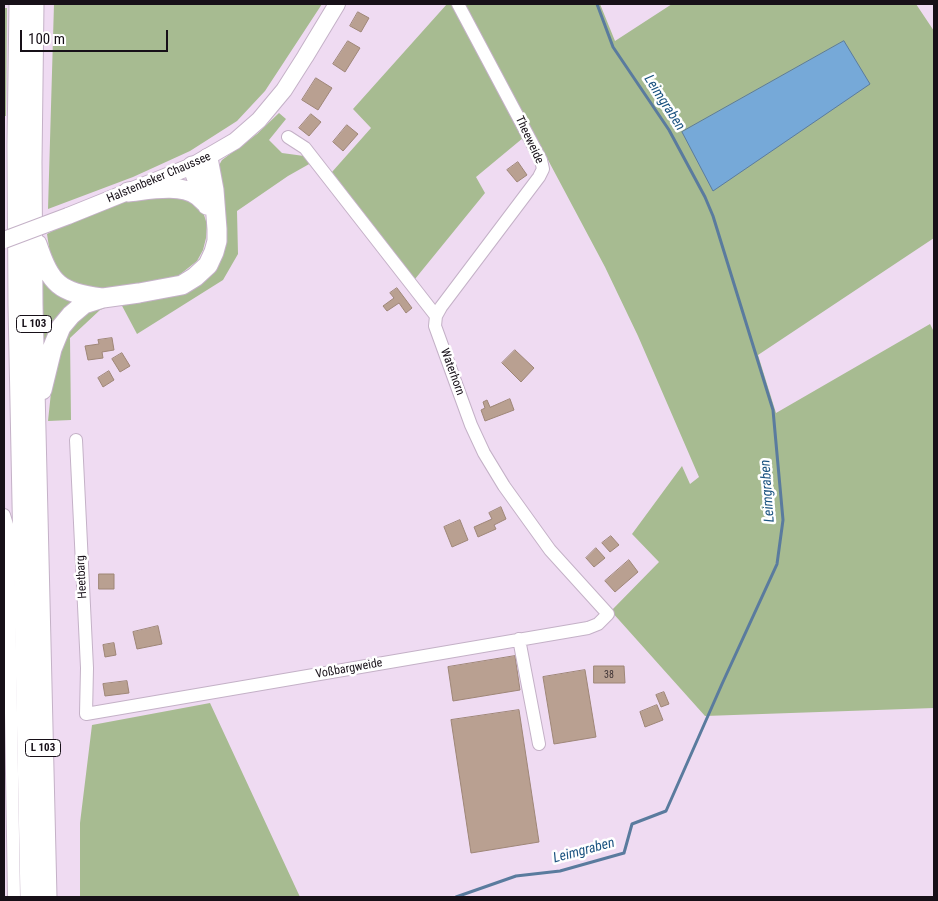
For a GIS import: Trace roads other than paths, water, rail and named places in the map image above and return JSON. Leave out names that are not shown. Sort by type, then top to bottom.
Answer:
[{"type":"highway","name":"L 103","points":[[19,4],[17,145],[18,305],[30,897]]},
{"type":"highway","name":"L 103","points":[[34,4],[33,313],[47,897]]},
{"type":"highway","name":"L 103","points":[[4,122],[17,145]]},
{"type":"highway","name":"L 103","points":[[36,417],[52,349],[61,327],[84,304],[103,298],[176,286],[189,282],[201,272],[211,259],[217,241],[214,190],[200,162]]},
{"type":"highway","points":[[200,162],[207,204],[217,229]]},
{"type":"highway","points":[[128,192],[183,189],[198,195],[207,204]]},
{"type":"highway","name":"L 103","points":[[33,230],[44,265],[54,280],[72,292],[103,298]]},
{"type":"main road","name":"Halstenbeker Chaussee","points":[[4,240],[200,162],[236,141],[259,120],[284,90],[337,4]]},
{"type":"street","name":"Theeweide","points":[[436,316],[441,306],[539,177],[543,169],[541,160],[458,4]]},
{"type":"street","name":"Waterhorn","points":[[288,137],[305,148],[436,316],[435,326],[471,425],[484,453],[504,486],[550,550],[608,614]]},
{"type":"street","name":"Heetbarg","points":[[76,440],[87,668],[86,714]]},
{"type":"street","points":[[4,515],[8,528],[14,897]]},
{"type":"street","name":"Voßbargweide","points":[[86,714],[588,628],[598,624],[608,614]]},
{"type":"street","points":[[519,639],[539,744]]},
{"type":"water","points":[[844,41],[870,84],[713,191],[682,132]]},
{"type":"waterway","name":"Leimgraben","points":[[456,897],[516,876],[560,871],[624,853],[632,824],[666,811],[777,564],[783,520],[773,410],[713,216],[705,197],[669,130],[613,47],[597,4]]}]
